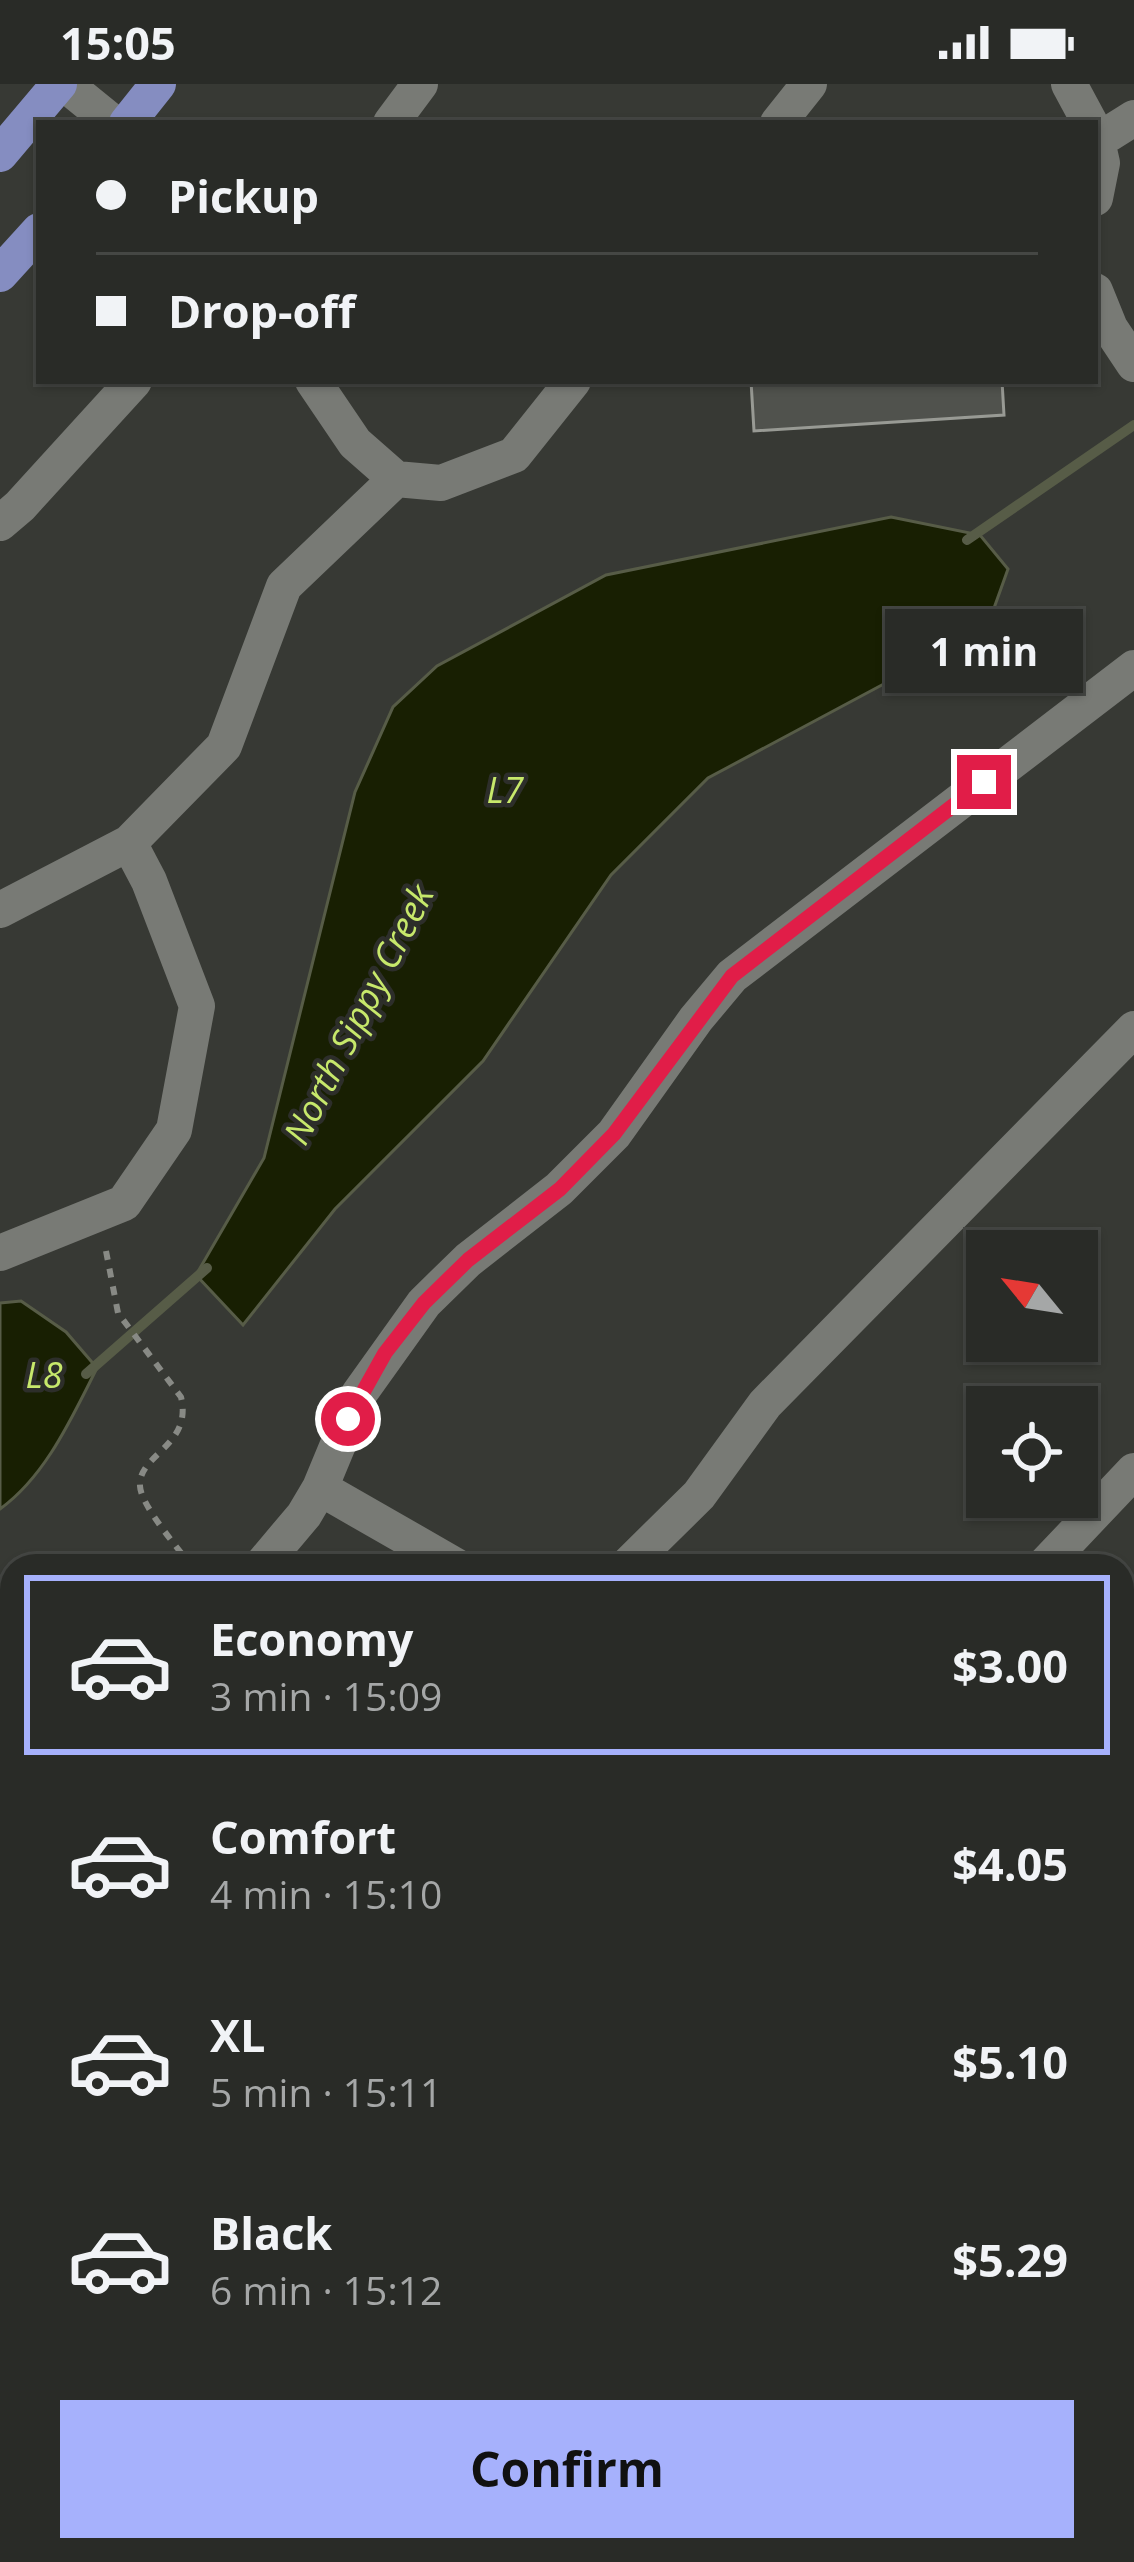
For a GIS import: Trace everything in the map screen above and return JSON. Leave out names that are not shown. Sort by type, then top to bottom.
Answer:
[{"type":"main road","points":[[38,119],[62,84]]},
{"type":"main road","points":[[129,120],[158,84]]},
{"type":"main road","points":[[0,154],[36,121]]},
{"type":"main road","points":[[0,274],[36,234]]},
{"type":"street","points":[[62,84],[109,120]]},
{"type":"street","points":[[393,120],[420,84]]},
{"type":"street","points":[[780,120],[809,84]]},
{"type":"street","points":[[1069,84],[1088,120]]},
{"type":"street","points":[[1098,131],[1134,118]]},
{"type":"street","points":[[1098,145],[1102,163],[1098,183]]},
{"type":"street","points":[[1098,298],[1134,364]]},
{"type":"street","points":[[0,523],[131,384]]},
{"type":"street","points":[[316,384],[355,443],[396,479],[441,483],[514,454],[571,384]]},
{"type":"street","points":[[0,910],[129,843],[224,746],[284,586],[396,479]]},
{"type":"street","points":[[273,1554],[320,1488],[359,1394],[424,1303],[468,1260],[560,1189],[614,1134],[732,976],[1134,668]]},
{"type":"street","points":[[0,1252],[124,1203],[174,1130],[197,1006],[129,843]]},
{"type":"street","points":[[639,1554],[699,1495],[765,1404],[1134,1029]]},
{"type":"street","points":[[1055,1554],[1134,1471]]},
{"type":"street","points":[[320,1488],[435,1554]]},
{"type":"path","points":[[124,1203],[104,1244],[118,1313],[172,1382],[184,1409],[177,1437],[144,1472],[140,1486],[183,1554]]},
{"type":"water","name":"L7","points":[[891,517],[980,535],[1008,569],[989,622],[951,648],[708,778],[611,875],[483,1061],[335,1209],[243,1325],[196,1275],[264,1158],[355,792],[393,707],[437,666],[606,575]]},
{"type":"water","name":"L8","points":[[21,1301],[66,1332],[97,1368],[44,1463],[0,1509],[0,1303]]},
{"type":"building","points":[[751,384],[1002,384],[1004,415],[754,431]]},
{"type":"waterway","name":"North Sippy Creek","points":[[967,540],[1134,425]]},
{"type":"waterway","name":"North Sippy Creek","points":[[86,1374],[207,1268]]},
{"type":"route","points":[[348,1419],[385,1353],[424,1303],[468,1260],[560,1189],[614,1134],[732,976],[984,782]]}]
